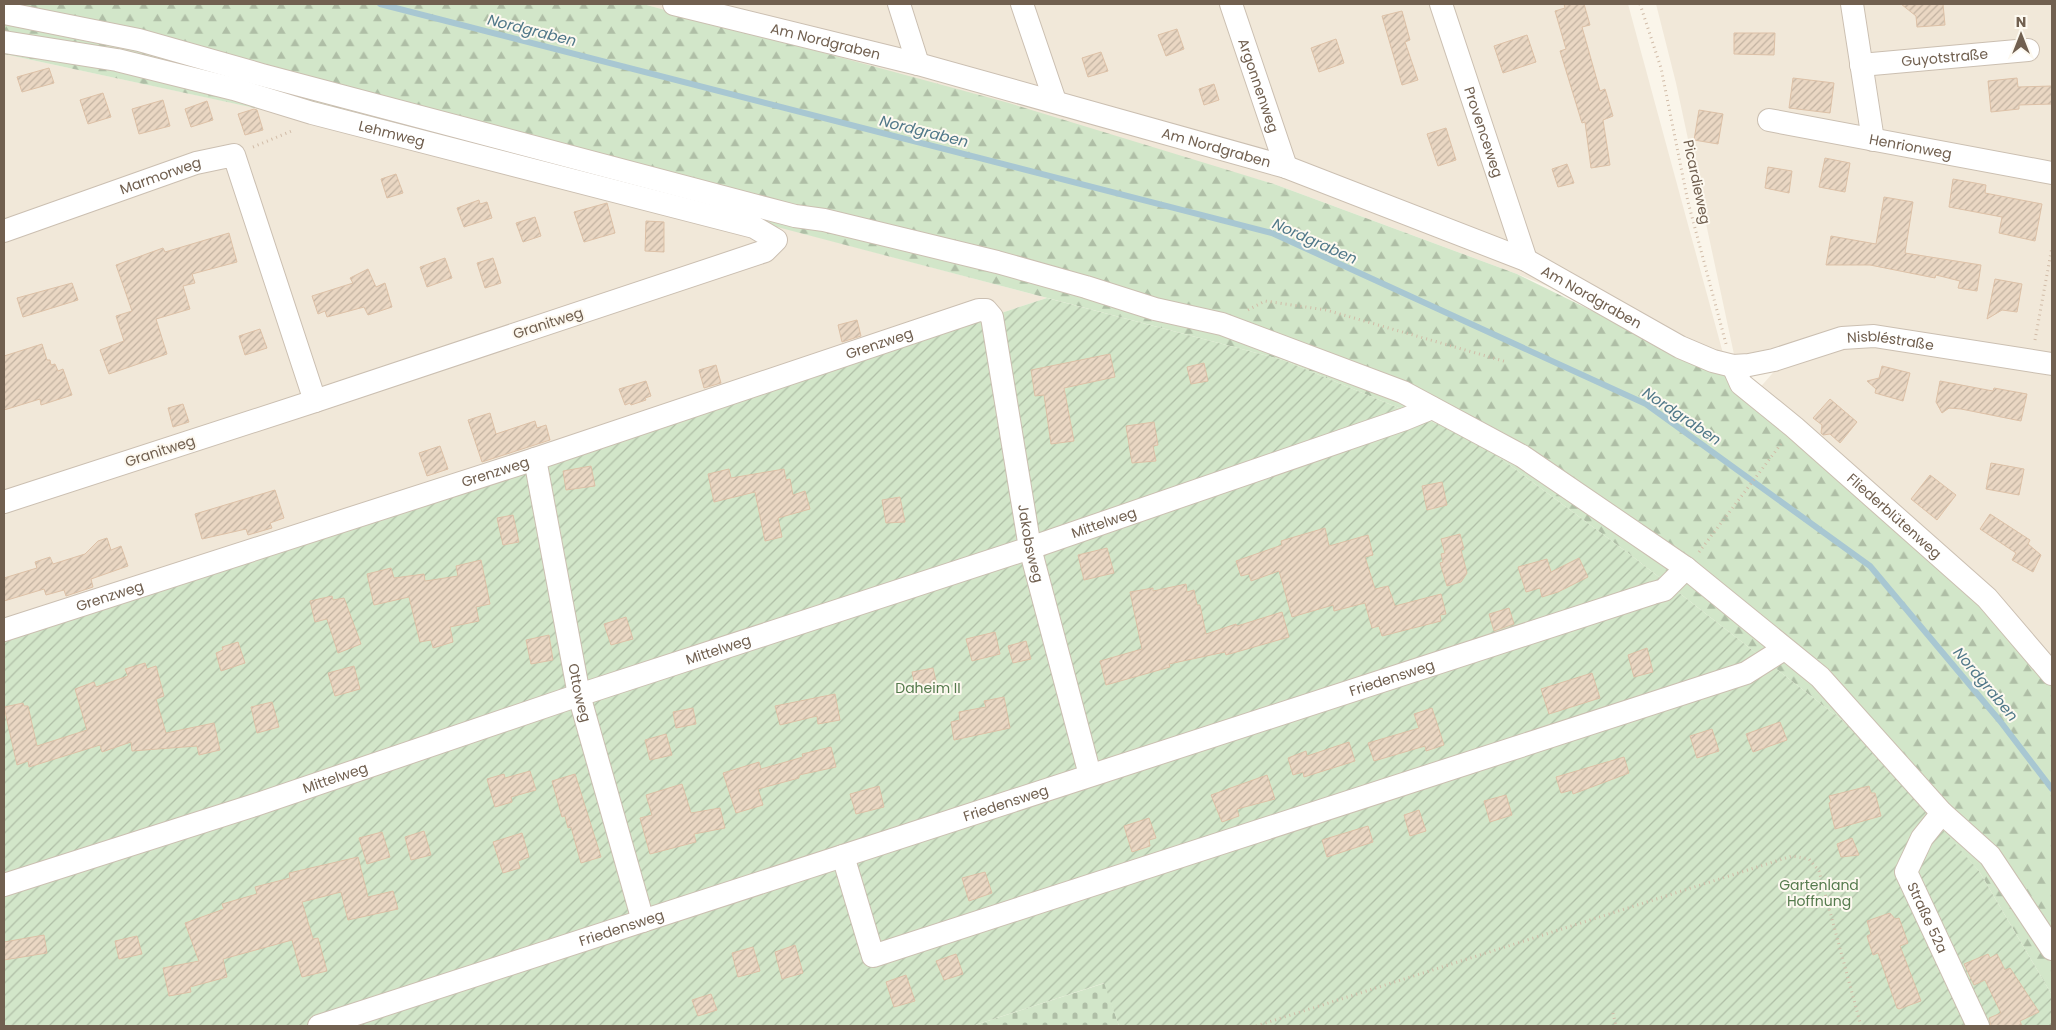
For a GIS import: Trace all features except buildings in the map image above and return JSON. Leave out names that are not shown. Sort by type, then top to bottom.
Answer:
[{"type":"street","points":[[898,4],[918,64]]},
{"type":"street","points":[[1022,4],[1055,101]]},
{"type":"street","name":"Argonnenweg","points":[[1231,4],[1286,167]]},
{"type":"street","name":"Provenceweg","points":[[1441,4],[1526,260]]},
{"type":"street","points":[[1852,4],[1873,140]]},
{"type":"street","name":"Am Nordgraben","points":[[686,5],[918,64],[1286,167],[1526,260],[1680,347],[1713,361],[1732,366]]},
{"type":"street","points":[[4,14],[139,40],[262,76],[795,216],[824,220],[997,262],[1155,309],[1222,324],[1403,392],[1522,456],[1686,568],[1820,677],[1942,813],[1990,856],[2052,950]]},
{"type":"street","name":"Lehmweg","points":[[4,42],[117,60],[234,89],[312,112],[754,226],[776,240]]},
{"type":"street","name":"Guyotstraße","points":[[1861,65],[2028,50]]},
{"type":"street","points":[[234,89],[262,76]]},
{"type":"street","name":"Henrionweg","points":[[1769,120],[2052,173]]},
{"type":"street","points":[[234,155],[316,401]]},
{"type":"street","name":"Marmorweg","points":[[4,231],[196,164],[234,155]]},
{"type":"street","name":"Granitweg","points":[[4,502],[316,401],[765,251],[776,240]]},
{"type":"street","name":"Grenzweg","points":[[4,630],[535,459],[979,310],[986,310]]},
{"type":"street","name":"Jakobsweg","points":[[986,310],[992,317],[1030,548],[1090,775]]},
{"type":"street","name":"Nisbléstraße","points":[[1732,366],[1774,360],[1842,338],[1874,336],[2052,364]]},
{"type":"street","name":"Fliederblütenweg","points":[[1732,366],[1741,384],[1794,427],[1987,598],[2052,674]]},
{"type":"street","name":"Mittelweg","points":[[4,885],[254,805],[579,695],[1030,548],[1432,408]]},
{"type":"street","name":"Ottoweg","points":[[535,459],[579,695],[643,920]]},
{"type":"street","name":"Friedensweg","points":[[319,1026],[1664,590],[1686,568]]},
{"type":"street","points":[[843,856],[873,956],[1746,673],[1784,649]]},
{"type":"street","name":"Straße 52a","points":[[1942,813],[1922,838],[1906,872],[1978,1026]]},
{"type":"path","name":"Picardieweg","points":[[1640,4],[1662,68],[1688,202],[1732,366]]},
{"type":"path","points":[[234,155],[297,129],[312,112]]},
{"type":"path","points":[[2030,360],[2052,247]]},
{"type":"path","points":[[1222,324],[1265,301],[1326,310],[1507,362]]},
{"type":"path","points":[[1713,533],[1775,451]]},
{"type":"path","points":[[1256,1026],[1792,856],[1809,859],[1819,871],[1861,1026]]},
{"type":"path","points":[[1612,1013],[1616,1026]]},
{"type":"shaded area","points":[[643,4],[1628,4],[1724,357],[1517,274],[1274,184]]},
{"type":"shaded area","points":[[1656,4],[1842,4],[1860,132],[2052,180],[2052,360],[1857,327],[1735,359],[1676,83]]},
{"type":"shaded area","points":[[1863,4],[2052,4],[2052,167],[1884,133]]},
{"type":"shaded area","points":[[4,54],[640,190],[1047,298],[4,636]]},
{"type":"shaded area","points":[[1857,346],[1886,347],[2052,375],[2052,665],[1757,391],[1778,367]]},
{"type":"green space","points":[[4,4],[643,4],[1009,103],[1274,184],[1517,274],[1676,352],[1726,371],[1978,605],[2052,685],[2052,995],[1979,871],[1843,721],[1632,556],[1476,440],[1283,360],[640,191],[4,54]]},
{"type":"green space","name":"Daheim II","points":[[1047,298],[1283,360],[1476,440],[1632,556],[1843,721],[1862,738],[1979,871],[2052,995],[2052,1026],[1119,1026],[1104,983],[972,1026],[4,1026],[4,636]]},
{"type":"green space","points":[[1105,983],[1119,1026],[972,1026]]},
{"type":"waterway","name":"Nordgraben","points":[[380,4],[1272,233],[1646,404],[1870,566],[2000,721],[2052,789]]},
{"type":"park label","name":"Gartenland Hoffnung","points":[[1819,894]]}]
